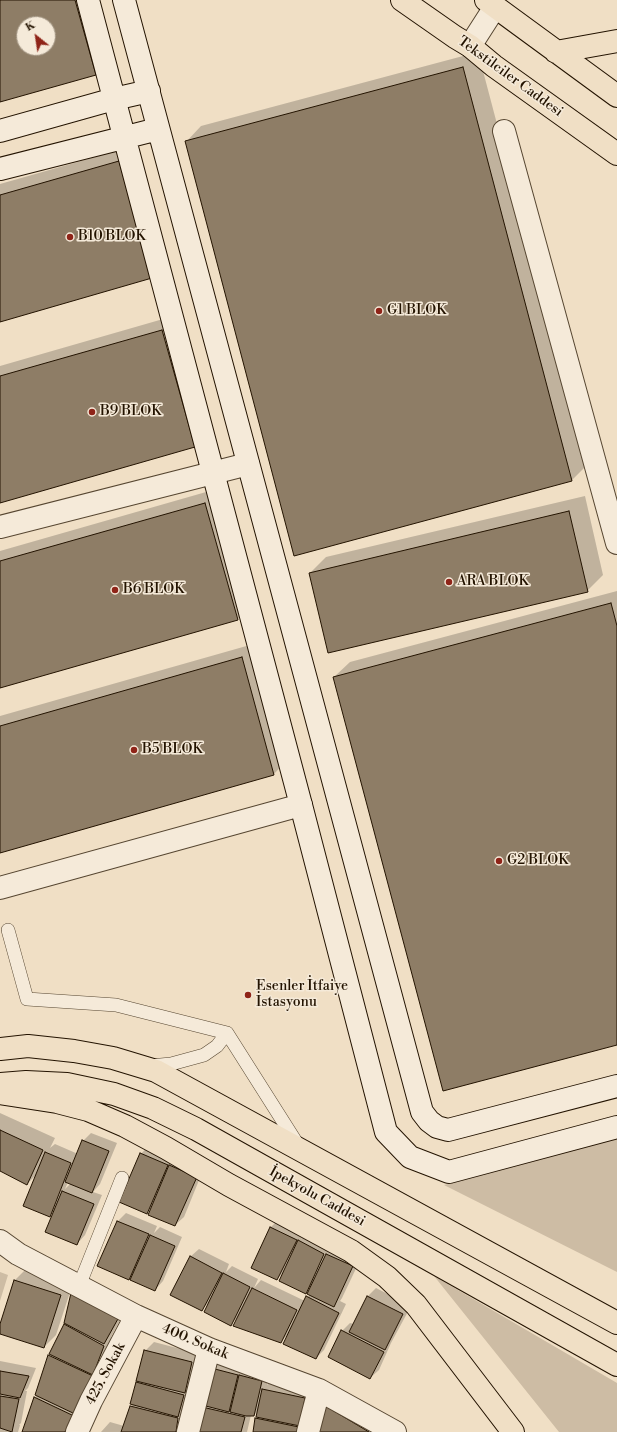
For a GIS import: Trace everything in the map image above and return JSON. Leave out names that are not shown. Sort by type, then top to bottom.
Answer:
[{"type":"main road","name":"Tekstilciler Caddesi","points":[[402,0],[470,46],[494,66],[617,154]]},
{"type":"main road","points":[[490,4],[617,96]]},
{"type":"main road","points":[[556,52],[617,41]]},
{"type":"main road","points":[[0,1049],[28,1046],[74,1050],[113,1058],[156,1071],[300,1148],[617,1323]]},
{"type":"main road","name":"İpekyolu Caddesi","points":[[0,1084],[26,1082],[67,1084],[114,1094],[153,1108],[196,1129],[617,1365]]},
{"type":"main road","points":[[0,1093],[57,1102],[88,1110],[125,1126],[229,1185],[351,1251],[387,1277],[416,1305],[513,1432]]},
{"type":"street","points":[[88,0],[386,1132],[410,1157],[448,1172],[617,1127]]},
{"type":"street","points":[[124,0],[422,1112],[429,1121],[437,1127],[448,1130],[617,1086]]},
{"type":"street","points":[[470,46],[490,4]]},
{"type":"street","points":[[0,131],[114,99],[149,91]]},
{"type":"street","points":[[0,169],[158,129]]},
{"type":"street","points":[[504,131],[617,543]]},
{"type":"street","points":[[0,528],[212,472],[248,464]]},
{"type":"street","points":[[0,888],[301,805]]},
{"type":"street","name":"400. Sokak","points":[[0,1241],[18,1254],[136,1316],[209,1349],[319,1390],[396,1432]]},
{"type":"street","name":"425. Sokak","points":[[76,1432],[136,1316]]},
{"type":"street","points":[[188,1432],[209,1349]]},
{"type":"street","points":[[308,1432],[319,1390]]},
{"type":"lane","points":[[8,930],[27,999],[116,1005],[227,1033],[300,1148]]},
{"type":"lane","points":[[142,1067],[171,1064],[204,1055],[217,1046],[227,1033]]},
{"type":"lane","points":[[79,1286],[122,1178]]},
{"type":"shaded area","points":[[617,1138],[617,1272],[444,1185]]},
{"type":"shaded area","points":[[0,1272],[8,1275],[0,1301]]},
{"type":"shaded area","points":[[434,1276],[617,1383],[617,1432],[559,1432]]},
{"type":"building","points":[[0,0],[75,0],[96,75],[0,102]]},
{"type":"building","name":"G1 BLOK","points":[[463,67],[572,481],[294,556],[185,141]]},
{"type":"building","name":"B10 BLOK","points":[[119,161],[152,278],[0,322],[0,195]]},
{"type":"building","name":"B9 BLOK","points":[[162,330],[195,447],[0,503],[0,376]]},
{"type":"building","name":"B6 BLOK","points":[[205,503],[238,620],[0,688],[0,561]]},
{"type":"building","name":"ARA BLOK","points":[[569,511],[588,592],[328,653],[309,573]]},
{"type":"building","name":"G2 BLOK","points":[[611,603],[617,626],[617,1045],[443,1091],[333,677]]},
{"type":"building","name":"B5 BLOK","points":[[242,657],[274,775],[0,853],[0,726]]},
{"type":"building","points":[[0,1130],[43,1150],[27,1185],[0,1171]]},
{"type":"building","points":[[82,1140],[109,1151],[92,1193],[65,1182]]},
{"type":"building","points":[[45,1152],[71,1163],[50,1217],[23,1206]]},
{"type":"building","points":[[140,1153],[168,1165],[147,1214],[119,1202]]},
{"type":"building","points":[[169,1165],[197,1177],[175,1226],[148,1215]]},
{"type":"building","points":[[62,1191],[94,1204],[77,1245],[45,1232]]},
{"type":"building","points":[[117,1221],[149,1234],[129,1280],[97,1266]]},
{"type":"building","points":[[270,1227],[297,1240],[277,1280],[251,1268]]},
{"type":"building","points":[[150,1235],[175,1246],[155,1291],[130,1280]]},
{"type":"building","points":[[298,1240],[324,1254],[306,1294],[279,1281]]},
{"type":"building","points":[[326,1254],[353,1266],[334,1307],[307,1294]]},
{"type":"building","points":[[190,1256],[222,1273],[202,1311],[170,1295]]},
{"type":"building","points":[[223,1273],[250,1287],[231,1326],[204,1312]]},
{"type":"building","points":[[14,1280],[61,1295],[44,1348],[0,1334],[0,1324]]},
{"type":"building","points":[[252,1288],[297,1310],[281,1343],[233,1326]]},
{"type":"building","points":[[71,1293],[119,1317],[104,1344],[64,1323]]},
{"type":"building","points":[[306,1296],[339,1313],[316,1359],[283,1344]]},
{"type":"building","points":[[367,1296],[403,1314],[385,1350],[349,1332]]},
{"type":"building","points":[[64,1324],[104,1346],[93,1375],[49,1354]]},
{"type":"building","points":[[341,1330],[384,1352],[370,1379],[328,1357]]},
{"type":"building","points":[[144,1350],[192,1362],[185,1393],[136,1381]]},
{"type":"building","points":[[48,1355],[93,1376],[75,1414],[35,1395]]},
{"type":"building","points":[[211,1368],[238,1375],[229,1412],[202,1405]]},
{"type":"building","points":[[0,1371],[29,1376],[20,1398],[0,1394]]},
{"type":"building","points":[[239,1375],[262,1381],[254,1416],[246,1416],[230,1412]]},
{"type":"building","points":[[136,1382],[184,1395],[178,1417],[130,1404]]},
{"type":"building","points":[[262,1389],[305,1398],[300,1426],[256,1417]]},
{"type":"building","points":[[0,1396],[19,1399],[12,1432],[0,1428]]},
{"type":"building","points":[[34,1397],[74,1416],[65,1432],[22,1432]]},
{"type":"building","points":[[324,1405],[369,1432],[317,1432]]},
{"type":"building","points":[[130,1406],[178,1418],[176,1432],[121,1432]]},
{"type":"building","points":[[202,1407],[245,1417],[241,1432],[196,1431]]},
{"type":"building","points":[[255,1418],[299,1427],[298,1432],[253,1432]]},
{"type":"place","name":"B10 BLOK","points":[[70,237]]},
{"type":"place","name":"G1 BLOK","points":[[379,311]]},
{"type":"place","name":"B9 BLOK","points":[[92,412]]},
{"type":"place","name":"ARA BLOK","points":[[449,582]]},
{"type":"place","name":"B6 BLOK","points":[[115,590]]},
{"type":"place","name":"B5 BLOK","points":[[134,750]]},
{"type":"place","name":"G2 BLOK","points":[[499,861]]},
{"type":"place","name":"Esenler İtfaiye İstasyonu","points":[[248,995]]}]
